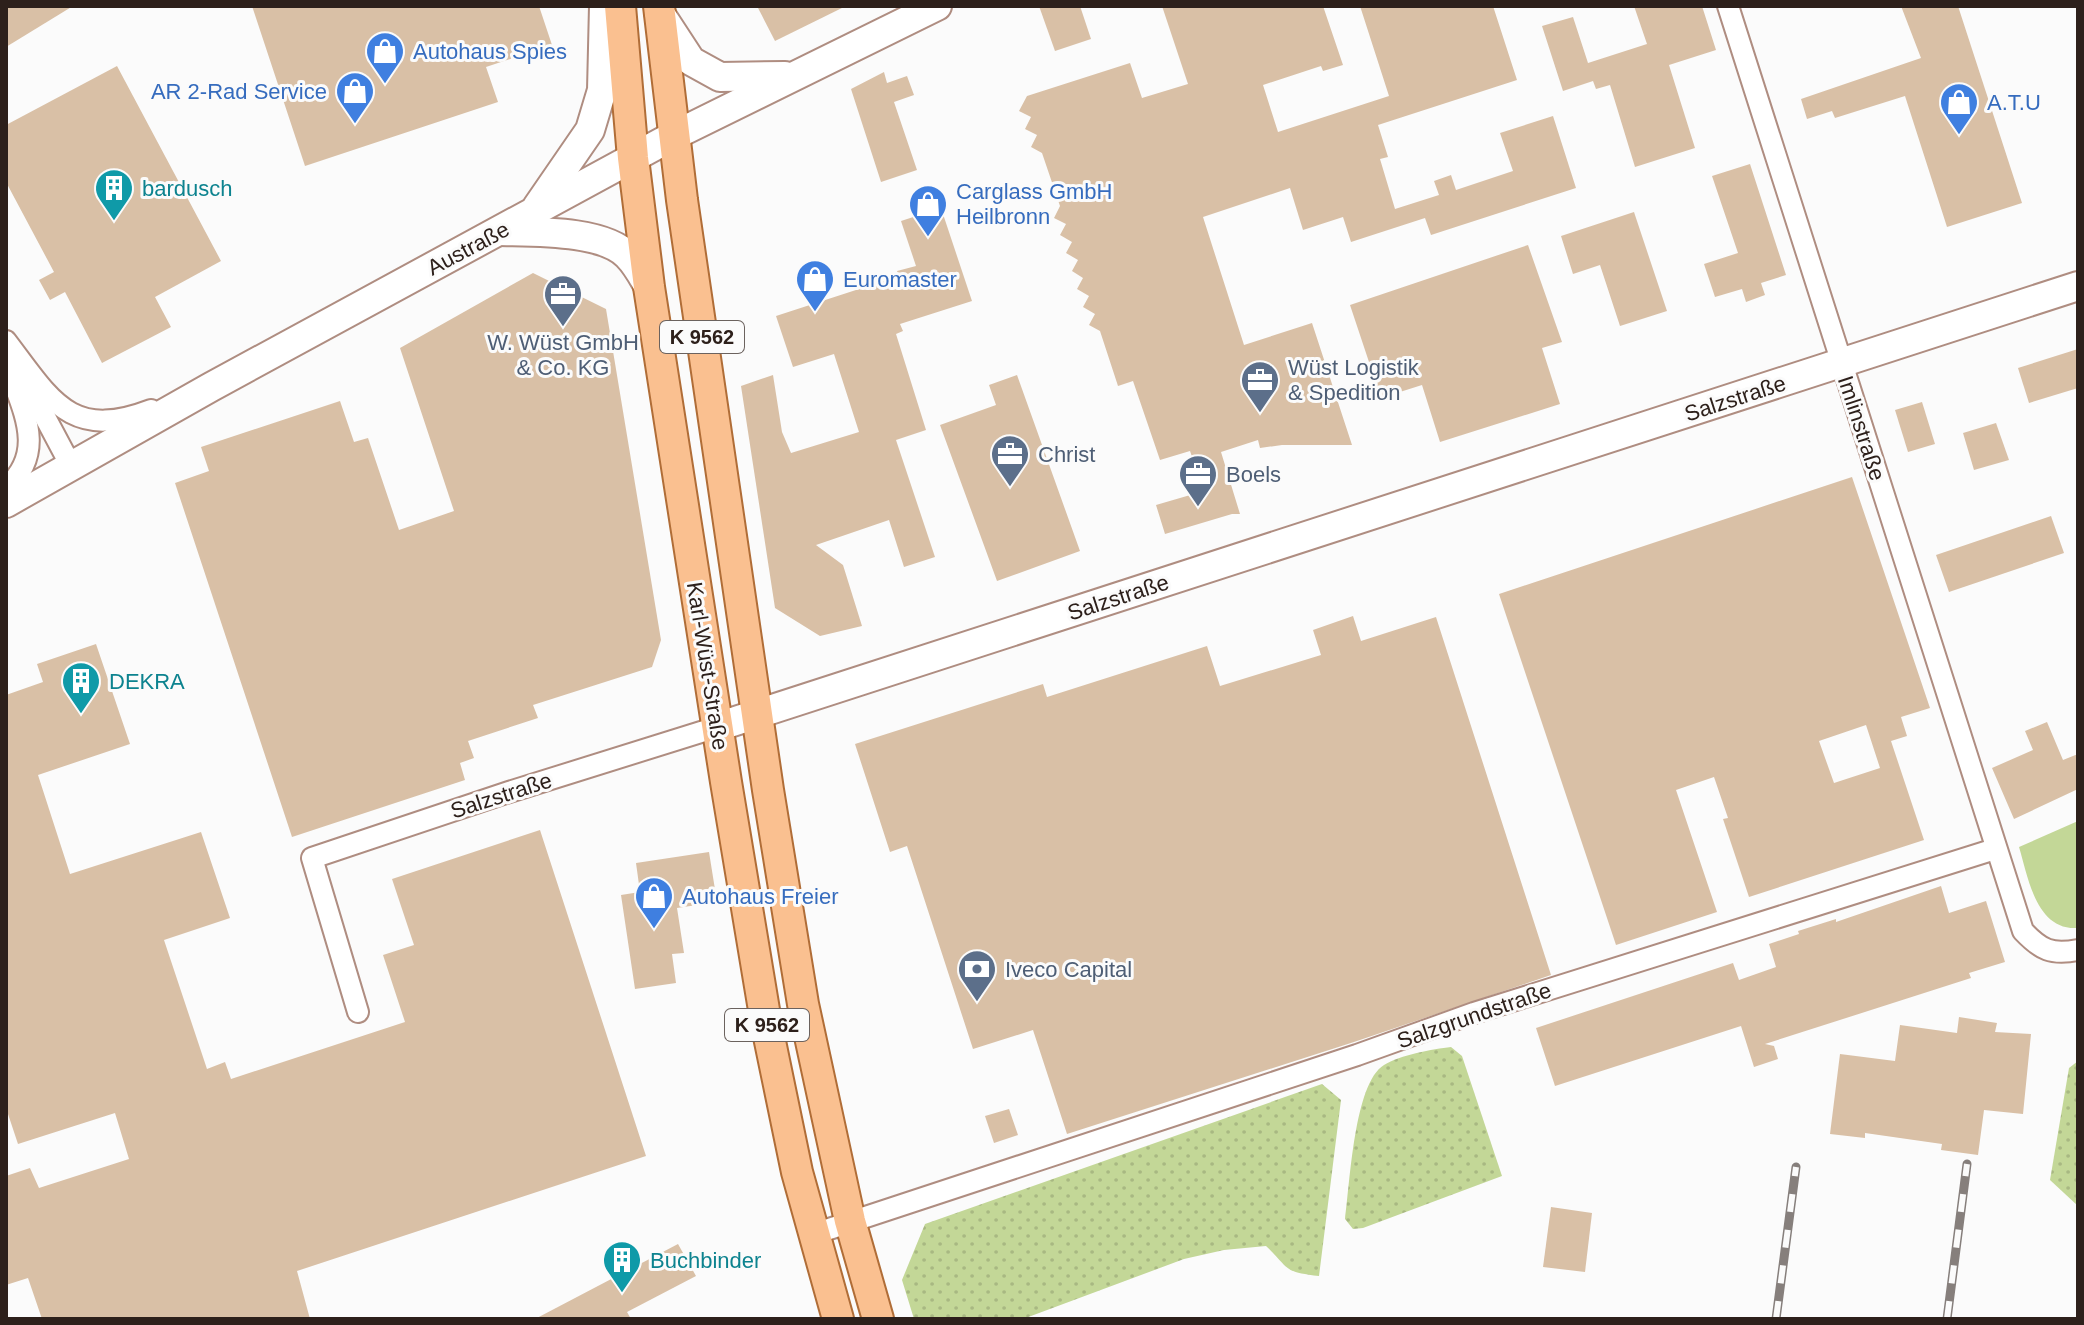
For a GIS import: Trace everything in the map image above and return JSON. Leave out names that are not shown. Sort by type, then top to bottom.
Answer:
[{"type":"main road","points":[[531,215],[590,130],[602,90],[604,6]]},
{"type":"main road","name":"Karl-Wüst-Straße","points":[[620,6],[633,158],[649,287],[717,727],[766,1022],[797,1172],[838,1319]]},
{"type":"main road","name":"Austraße","points":[[6,503],[211,387],[673,136],[937,6]]},
{"type":"main road","points":[[659,9],[691,61],[720,77],[794,75]]},
{"type":"main road","name":"Karl-Wüst-Straße","points":[[659,9],[673,136],[803,1004],[850,1221],[878,1319]]},
{"type":"main road","points":[[499,231],[573,234],[611,245],[627,254],[649,287]]},
{"type":"main road","name":"Salzstraße","points":[[717,727],[2078,286]]},
{"type":"street","name":"Imlinstraße","points":[[1728,6],[1995,849]]},
{"type":"street","points":[[6,342],[52,401],[65,411],[94,421],[128,419],[211,387]]},
{"type":"street","points":[[6,342],[71,466]]},
{"type":"street","points":[[6,360],[31,442],[20,471],[6,488]]},
{"type":"street","name":"Salzstraße","points":[[358,1012],[312,858],[717,727]]},
{"type":"street","points":[[1995,849],[2023,931],[2039,947],[2062,953],[2078,950]]},
{"type":"street","name":"Salzgrundstraße","points":[[814,1234],[1357,1055],[1474,1013],[1995,849]]},
{"type":"green space","points":[[2078,821],[2078,928],[2064,927],[2043,912],[2031,887],[2019,847]]},
{"type":"green space","points":[[1451,1047],[1462,1056],[1502,1176],[1363,1228],[1353,1229],[1345,1219],[1355,1136],[1366,1092],[1374,1075],[1384,1065],[1399,1058]]},
{"type":"green space","points":[[2078,1061],[2078,1206],[2050,1180],[2069,1068]]},
{"type":"green space","points":[[1322,1084],[1341,1100],[1319,1276],[1293,1271],[1266,1246],[1224,1250],[1184,1259],[1023,1319],[914,1319],[902,1280],[925,1224]]},
{"type":"building","points":[[6,6],[73,6],[6,47]]},
{"type":"building","name":"Autohaus Spies","points":[[252,6],[539,6],[552,45],[486,67],[498,102],[305,166]]},
{"type":"building","points":[[757,6],[846,6],[775,41]]},
{"type":"building","points":[[1039,6],[1080,6],[1091,39],[1055,51]]},
{"type":"building","points":[[1162,6],[1323,6],[1343,65],[1323,71],[1321,66],[1263,85],[1278,132],[1389,96],[1360,6],[1493,6],[1517,80],[1378,125],[1388,157],[1380,159],[1395,209],[1439,195],[1434,181],[1451,175],[1456,190],[1513,171],[1500,133],[1553,116],[1576,188],[1431,235],[1425,218],[1351,242],[1343,217],[1303,230],[1290,188],[1203,217],[1244,345],[1312,323],[1352,445],[1260,448],[1258,440],[1221,452],[1240,514],[1165,534],[1156,505],[1204,491],[1190,451],[1160,460],[1133,381],[1118,386],[1100,331],[1089,325],[1095,314],[1083,307],[1089,296],[1077,289],[1083,278],[1072,271],[1078,260],[1066,253],[1072,242],[1060,235],[1066,224],[1054,218],[1060,206],[1042,153],[1031,147],[1037,135],[1025,129],[1031,117],[1019,111],[1027,96],[1130,63],[1142,98],[1188,84]]},
{"type":"building","points":[[1634,6],[1702,6],[1716,50],[1669,65],[1695,148],[1635,167],[1610,85],[1596,89],[1593,81],[1563,91],[1542,26],[1573,17],[1588,63],[1647,44]]},
{"type":"building","name":"A.T.U","points":[[1901,6],[1958,6],[2022,203],[1947,227],[1905,96],[1835,118],[1832,111],[1807,119],[1801,99],[1921,58]]},
{"type":"building","name":"bardusch","points":[[117,66],[221,261],[155,297],[171,327],[102,363],[65,292],[50,300],[39,280],[54,272],[6,182],[6,125]]},
{"type":"building","points":[[884,72],[887,83],[907,76],[914,95],[894,102],[917,170],[881,182],[851,89]]},
{"type":"building","points":[[1750,164],[1786,275],[1761,283],[1765,295],[1746,302],[1742,289],[1715,297],[1704,264],[1738,253],[1712,176]]},
{"type":"building","points":[[941,208],[972,301],[900,324],[903,331],[896,334],[926,430],[896,440],[935,557],[904,567],[889,520],[816,545],[843,565],[862,626],[820,636],[775,608],[741,386],[773,375],[782,432],[791,453],[859,432],[834,354],[793,367],[776,316],[899,276],[897,271],[916,266],[901,221]]},
{"type":"building","points":[[1634,212],[1667,311],[1620,326],[1600,265],[1573,274],[1561,236]]},
{"type":"building","points":[[1528,245],[1562,342],[1542,348],[1560,404],[1440,442],[1422,385],[1381,398],[1350,305]]},
{"type":"building","points":[[533,273],[606,309],[661,640],[652,667],[533,705],[538,718],[468,741],[474,758],[460,763],[465,780],[292,837],[175,483],[209,471],[201,447],[340,401],[354,442],[368,438],[399,530],[454,511],[400,348]]},
{"type":"building","points":[[2078,349],[2078,388],[2029,403],[2018,368]]},
{"type":"building","name":"Christ","points":[[1017,375],[1080,551],[997,581],[940,425],[996,405],[989,385]]},
{"type":"building","points":[[1922,402],[1935,444],[1908,452],[1895,410]]},
{"type":"building","points":[[1996,423],[2009,460],[1974,470],[1963,433]]},
{"type":"building","points":[[1852,477],[1930,708],[1901,717],[1907,736],[1891,741],[1924,840],[1749,897],[1723,819],[1728,818],[1714,777],[1676,790],[1717,912],[1616,945],[1499,594]],"holes":[[[1866,725],[1880,768],[1834,783],[1819,741]]]},
{"type":"building","points":[[2051,516],[2064,553],[1949,592],[1936,555]]},
{"type":"building","points":[[1353,616],[1361,641],[1436,617],[1551,975],[1067,1134],[1033,1030],[973,1049],[907,846],[890,852],[855,744],[1043,684],[1047,697],[1207,646],[1220,686],[1321,655],[1313,630]]},
{"type":"building","points":[[96,644],[130,744],[38,775],[70,874],[201,832],[230,918],[164,940],[207,1069],[225,1062],[231,1079],[405,1022],[383,955],[414,945],[392,879],[540,830],[646,1156],[297,1271],[310,1319],[42,1319],[28,1278],[6,1285],[6,1176],[30,1168],[39,1188],[129,1159],[115,1113],[18,1144],[6,1108],[6,695],[43,682],[37,664]]},
{"type":"building","points":[[2047,722],[2063,760],[2078,754],[2078,789],[2014,819],[1992,768],[2033,750],[2025,731]]},
{"type":"building","name":"Autohaus Freier","points":[[709,852],[717,902],[677,908],[684,953],[672,954],[676,983],[635,989],[621,895],[640,892],[636,863]]},
{"type":"building","points":[[1941,886],[1949,913],[1986,901],[2005,962],[1969,973],[1971,978],[1765,1044],[1774,1046],[1778,1059],[1754,1067],[1741,1026],[1555,1086],[1536,1028],[1733,963],[1739,980],[1776,967],[1769,944],[1799,934],[1798,931],[1836,919],[1836,922]]},
{"type":"building","points":[[1959,1017],[1997,1023],[1995,1032],[2031,1034],[2023,1114],[1984,1110],[1978,1155],[1941,1150],[1942,1144],[1865,1133],[1865,1138],[1830,1134],[1840,1054],[1895,1061],[1900,1025],[1957,1033]]},
{"type":"building","points":[[1009,1109],[1018,1135],[994,1143],[985,1116]]},
{"type":"building","points":[[1551,1207],[1592,1213],[1585,1272],[1543,1267]]},
{"type":"building","name":"Buchbinder","points":[[678,1244],[696,1276],[627,1312],[631,1319],[535,1319]]},
{"type":"railway","points":[[1947,1319],[1967,1164]]},
{"type":"railway","points":[[1776,1319],[1796,1167]]},
{"type":"place","name":"Autohaus Spies","points":[[385,85]]},
{"type":"place","name":"AR 2-Rad Service","points":[[355,125]]},
{"type":"place","name":"A.T.U","points":[[1959,136]]},
{"type":"place","name":"bardusch","points":[[114,222]]},
{"type":"place","name":"Carglass GmbH Heilbronn","points":[[928,238]]},
{"type":"place","name":"Euromaster","points":[[815,313]]},
{"type":"place","name":"W. Wüst GmbH & Co. KG","points":[[563,328]]},
{"type":"place","name":"Wüst Logistik & Spedition","points":[[1260,414]]},
{"type":"place","name":"Christ","points":[[1010,488]]},
{"type":"place","name":"Boels","points":[[1198,508]]},
{"type":"place","name":"DEKRA","points":[[81,715]]},
{"type":"place","name":"Autohaus Freier","points":[[654,930]]},
{"type":"place","name":"Iveco Capital","points":[[977,1003]]},
{"type":"place","name":"Buchbinder","points":[[622,1294]]}]
